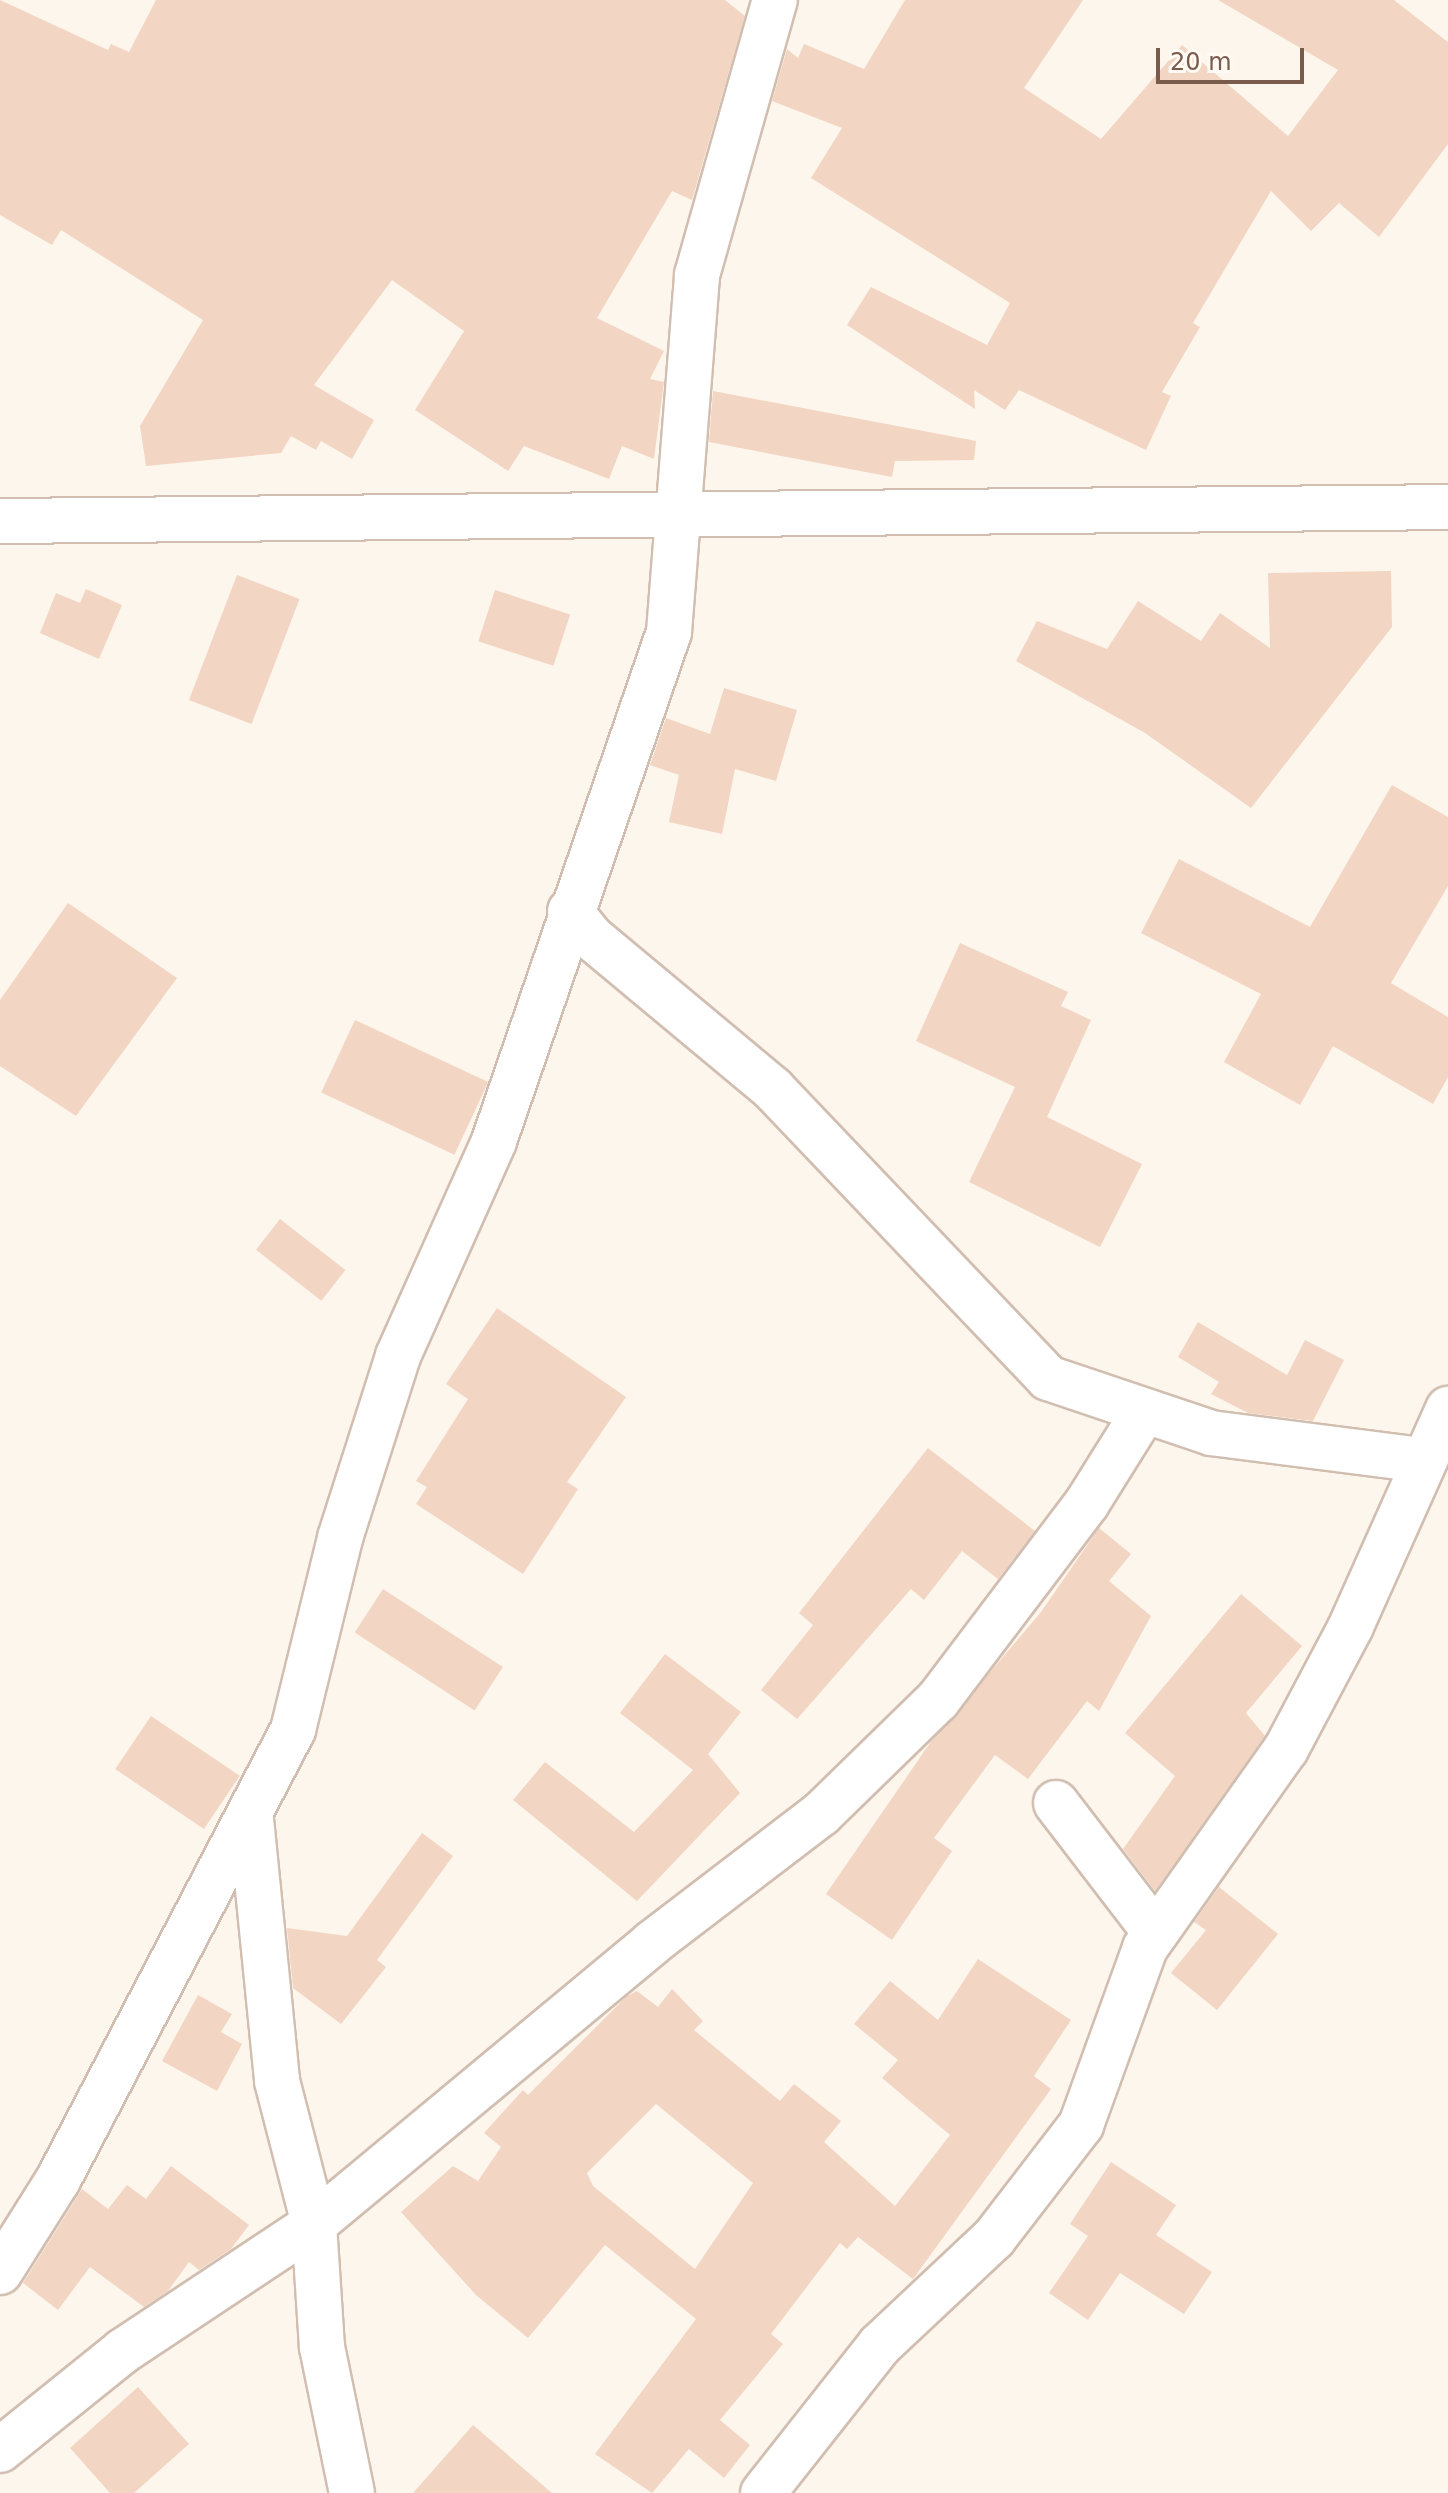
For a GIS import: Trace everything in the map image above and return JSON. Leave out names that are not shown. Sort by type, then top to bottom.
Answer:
[{"type":"street","points":[[0,2272],[58,2180],[159,1976],[251,1819],[293,1730],[340,1538],[398,1356],[494,1141],[570,911],[669,632],[683,519],[697,275],[775,0]]},
{"type":"street","points":[[0,521],[683,519],[1448,507]]},
{"type":"street","points":[[570,911],[592,938],[773,1089],[1048,1378],[1142,1415],[1211,1433],[1423,1460]]},
{"type":"street","points":[[763,2493],[880,2345],[994,2238],[1081,2125],[1117,2041],[1130,1982],[1155,1932],[1286,1749],[1351,1626],[1448,1409]]},
{"type":"street","points":[[0,2450],[123,2351],[314,2224],[853,1783],[938,1700],[1087,1503],[1142,1415]]},
{"type":"street","points":[[1056,1803],[1155,1932]]},
{"type":"street","points":[[251,1819],[277,2081],[314,2224],[322,2347],[352,2493]]},
{"type":"building","points":[[0,0],[108,50],[111,44],[129,52],[156,0],[725,0],[745,16],[692,200],[672,191],[597,318],[664,351],[650,379],[664,382],[654,459],[622,446],[609,479],[524,446],[508,471],[415,410],[464,331],[392,280],[314,385],[374,420],[352,459],[321,441],[316,450],[291,436],[281,453],[146,466],[140,426],[203,320],[61,230],[52,245],[0,215]]},
{"type":"building","points":[[905,0],[1083,0],[1024,88],[1101,139],[1182,45],[1288,136],[1338,70],[1218,0],[1394,0],[1448,42],[1448,144],[1379,237],[1339,203],[1311,231],[1271,191],[1193,323],[1200,327],[1162,392],[1171,396],[1146,450],[1019,390],[1005,410],[974,390],[975,409],[847,325],[871,287],[987,345],[1010,303],[811,178],[842,128],[772,101],[787,49],[798,58],[804,44],[864,69]]},
{"type":"building","points":[[713,391],[976,441],[974,460],[895,461],[892,477],[709,442]]},
{"type":"building","points":[[1391,571],[1392,627],[1251,808],[1145,733],[1016,661],[1037,621],[1107,649],[1138,601],[1201,641],[1220,613],[1270,648],[1268,573]]},
{"type":"building","points":[[237,575],[300,599],[252,724],[189,700]]},
{"type":"building","points":[[86,589],[122,605],[99,659],[40,633],[56,593],[80,603]]},
{"type":"building","points":[[495,590],[570,614],[553,666],[478,641]]},
{"type":"building","points":[[724,688],[797,710],[776,781],[735,769],[722,834],[669,822],[679,775],[650,765],[666,718],[710,734]]},
{"type":"building","points":[[1392,785],[1448,817],[1448,886],[1391,983],[1448,1017],[1448,1077],[1433,1104],[1333,1046],[1300,1105],[1224,1062],[1261,994],[1141,933],[1179,859],[1310,927]]},
{"type":"building","points":[[68,903],[177,978],[76,1116],[0,1066],[0,1000]]},
{"type":"building","points":[[960,943],[1068,992],[1061,1006],[1091,1020],[1047,1117],[1142,1164],[1100,1247],[969,1182],[1015,1087],[916,1041]]},
{"type":"building","points":[[355,1020],[488,1082],[454,1155],[321,1093]]},
{"type":"building","points":[[280,1219],[345,1270],[321,1301],[256,1250]]},
{"type":"building","points":[[497,1308],[626,1397],[567,1482],[578,1489],[523,1574],[416,1504],[427,1487],[416,1481],[468,1399],[446,1384]]},
{"type":"building","points":[[1198,1322],[1287,1375],[1305,1340],[1344,1360],[1313,1421],[1248,1413],[1211,1394],[1219,1382],[1178,1357]]},
{"type":"building","points":[[928,1448],[1035,1531],[998,1579],[962,1551],[924,1600],[911,1589],[797,1719],[761,1690],[813,1625],[799,1613]]},
{"type":"building","points":[[1099,1528],[1131,1554],[1109,1581],[1151,1616],[1099,1711],[1087,1701],[1028,1779],[995,1755],[934,1838],[952,1851],[892,1940],[826,1894],[930,1743],[1041,1612]]},
{"type":"building","points":[[383,1589],[503,1667],[475,1710],[355,1633]]},
{"type":"building","points":[[1241,1594],[1302,1646],[1246,1713],[1265,1736],[1155,1891],[1123,1849],[1175,1776],[1125,1733]]},
{"type":"building","points":[[665,1654],[741,1712],[708,1754],[740,1793],[637,1901],[513,1800],[545,1762],[634,1832],[693,1770],[620,1713]]},
{"type":"building","points":[[151,1716],[240,1776],[204,1829],[115,1769]]},
{"type":"building","points":[[422,1833],[453,1856],[377,1960],[386,1967],[341,2024],[293,1988],[287,1928],[347,1936]]},
{"type":"building","points":[[1219,1887],[1278,1934],[1217,2010],[1171,1973],[1206,1930],[1194,1922]]},
{"type":"building","points":[[978,1959],[1071,2020],[1034,2076],[1051,2089],[913,2279],[858,2237],[847,2249],[840,2243],[771,2334],[783,2344],[720,2420],[750,2445],[724,2478],[689,2449],[652,2493],[595,2454],[696,2319],[605,2245],[528,2338],[476,2295],[401,2212],[453,2166],[478,2181],[501,2147],[484,2133],[523,2090],[528,2095],[627,1996],[637,1991],[658,2007],[672,1989],[703,2021],[694,2030],[780,2101],[794,2084],[841,2121],[824,2142],[895,2206],[950,2135],[882,2078],[898,2060],[854,2024],[890,1981],[938,2020]],"holes":[[[656,2104],[753,2183],[695,2269],[593,2186],[587,2173]]]},
{"type":"building","points":[[198,1995],[232,2014],[221,2032],[242,2044],[217,2091],[162,2061]]},
{"type":"building","points":[[1111,2162],[1176,2205],[1156,2235],[1212,2272],[1184,2314],[1120,2273],[1088,2320],[1049,2293],[1088,2236],[1070,2224]]},
{"type":"building","points":[[171,2166],[249,2225],[231,2249],[199,2270],[189,2262],[168,2291],[144,2307],[90,2267],[58,2310],[23,2283],[82,2189],[108,2209],[127,2185],[146,2199]]},
{"type":"building","points":[[138,2387],[189,2444],[134,2493],[110,2493],[70,2448]]},
{"type":"building","points":[[473,2425],[552,2493],[413,2493]]}]
